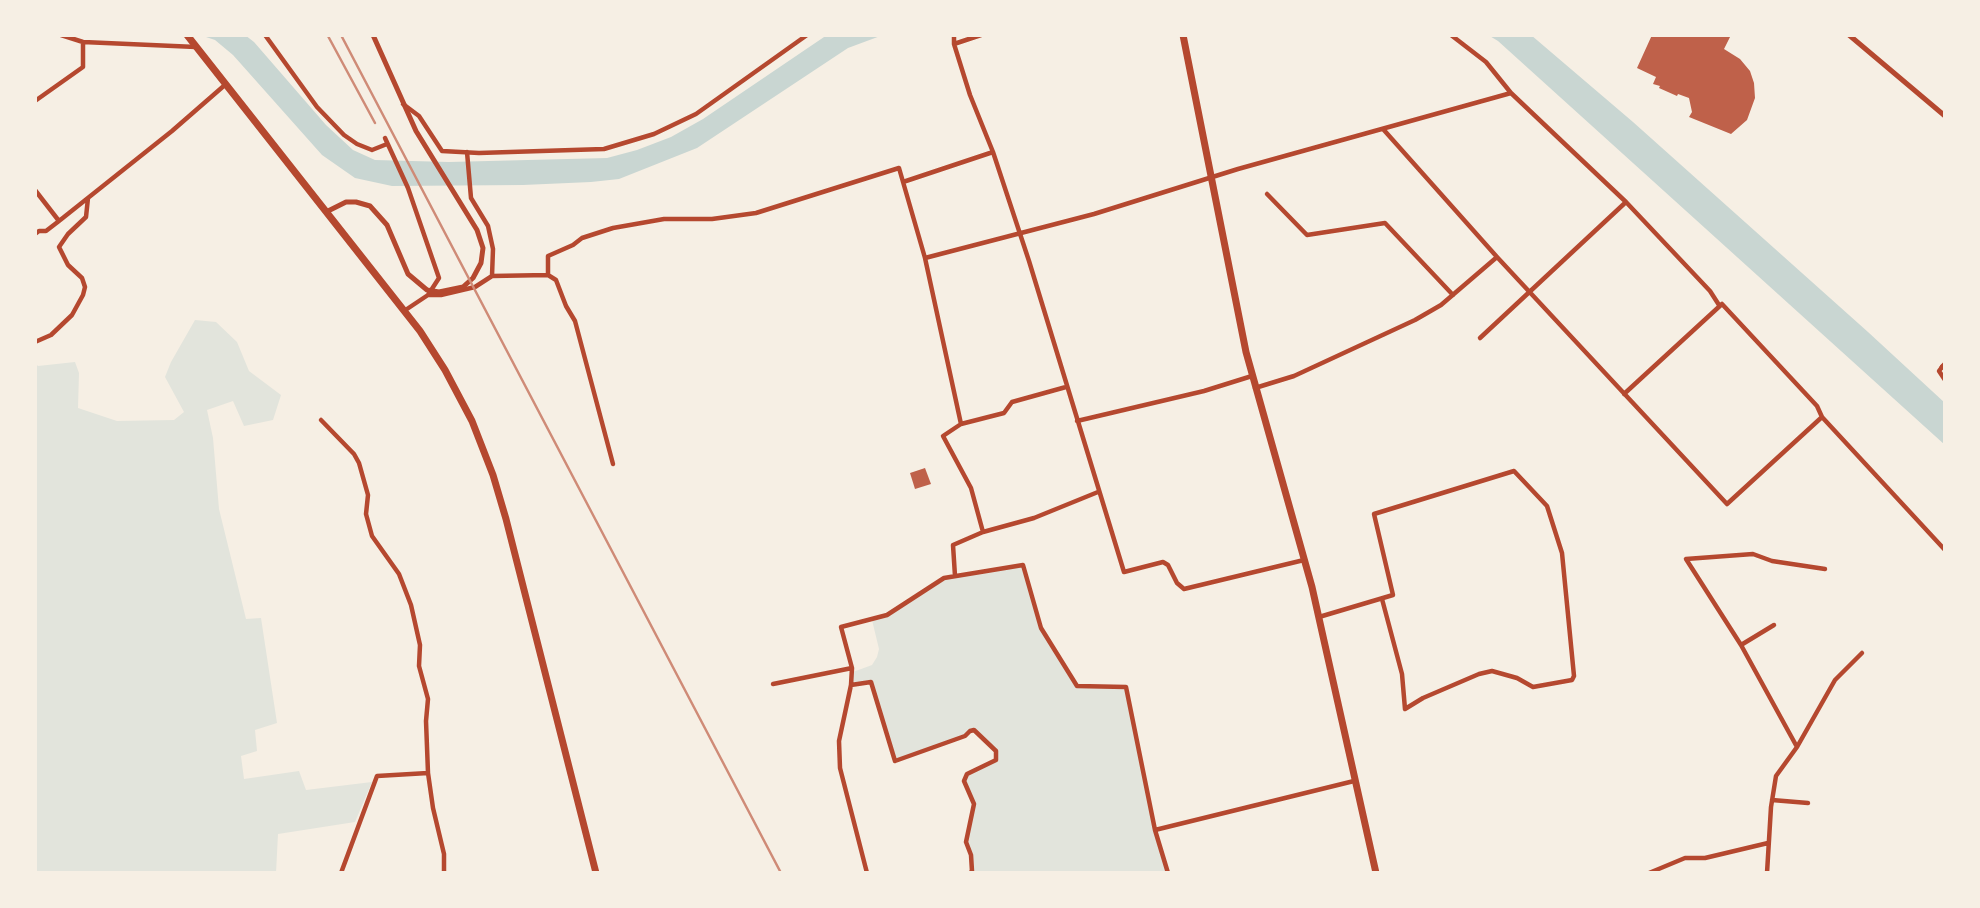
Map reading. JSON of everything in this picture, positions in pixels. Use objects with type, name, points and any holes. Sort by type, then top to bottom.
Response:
[{"type":"highway","points":[[187,35],[404,311],[445,369],[472,421],[489,461],[509,530],[596,873]]},
{"type":"highway","points":[[1184,35],[1210,179],[1252,376],[1304,560],[1376,873]]},
{"type":"street","points":[[61,35],[83,42],[196,46]]},
{"type":"street","points":[[265,35],[317,107],[344,135],[372,150],[386,141],[391,150],[408,188],[439,278],[428,295],[404,311]]},
{"type":"street","points":[[326,212],[346,202],[365,204],[377,212],[387,225],[408,274],[422,287],[439,292],[463,287],[478,269],[483,255],[482,240],[429,155],[402,103],[373,35]]},
{"type":"street","points":[[402,103],[419,116],[442,151],[468,155],[604,149],[645,138],[696,114],[807,35]]},
{"type":"street","points":[[954,35],[954,44],[970,95],[993,152],[1124,572],[1163,562],[1168,565],[1177,583],[1184,589],[1304,560]]},
{"type":"street","points":[[954,44],[981,35]]},
{"type":"street","points":[[1451,35],[1486,62],[1511,93],[1626,202],[1710,291],[1719,305],[1722,304],[1817,406],[1822,417],[1945,550]]},
{"type":"street","points":[[1849,35],[1945,116]]},
{"type":"street","points":[[35,100],[83,67],[83,42]]},
{"type":"street","points":[[35,234],[46,231],[172,131],[226,84]]},
{"type":"street","points":[[925,258],[1094,214],[1511,93]]},
{"type":"street","points":[[1383,129],[1529,292],[1727,504],[1822,417]]},
{"type":"street","points":[[903,182],[993,152]]},
{"type":"street","points":[[468,155],[471,198],[488,226],[493,248],[492,276]]},
{"type":"street","points":[[548,275],[548,256],[582,238],[614,228],[648,221],[712,219],[756,213],[899,168],[925,258],[961,424]]},
{"type":"street","points":[[35,190],[59,220]]},
{"type":"street","points":[[1267,194],[1307,235],[1385,223],[1453,295]]},
{"type":"street","points":[[35,342],[51,335],[72,315],[83,295],[85,287],[82,278],[68,265],[59,247],[86,217],[88,197]]},
{"type":"street","points":[[1480,338],[1626,202]]},
{"type":"street","points":[[1255,388],[1286,379],[1415,320],[1441,305],[1497,257]]},
{"type":"street","points":[[428,295],[475,287],[492,276],[548,275],[556,280],[575,321],[613,464]]},
{"type":"street","points":[[1625,394],[1719,305]]},
{"type":"street","points":[[1944,366],[1939,371],[1945,380]]},
{"type":"street","points":[[1077,421],[1204,391],[1252,376]]},
{"type":"street","points":[[983,532],[971,488],[943,436],[961,424],[1003,413],[1012,402],[1066,387]]},
{"type":"street","points":[[321,420],[359,463],[368,495],[366,514],[372,536],[399,574],[411,605],[420,645],[419,666],[428,699],[428,774],[433,808],[443,845],[444,873]]},
{"type":"street","points":[[1318,617],[1393,595],[1374,514],[1514,471],[1547,506],[1562,553],[1574,676],[1572,680],[1534,687],[1517,678],[1492,671],[1423,698],[1405,709],[1402,674],[1382,599]]},
{"type":"street","points":[[955,576],[953,545],[983,532],[1034,519],[1098,492]]},
{"type":"street","points":[[1797,747],[1741,645],[1686,559],[1753,554],[1772,561],[1825,569]]},
{"type":"street","points":[[867,873],[839,768],[839,741],[852,668],[841,627],[887,615],[944,578],[1023,565],[1041,628],[1077,686],[1126,687],[1155,830],[1168,873]]},
{"type":"street","points":[[1741,645],[1774,625]]},
{"type":"street","points":[[1767,873],[1776,776],[1797,747],[1835,680],[1862,653]]},
{"type":"street","points":[[774,684],[852,668]]},
{"type":"street","points":[[851,685],[871,682],[895,761],[965,736],[974,730],[996,751],[996,760],[967,774],[964,781],[974,804],[966,842],[971,855],[970,873]]},
{"type":"street","points":[[341,873],[377,776],[428,774]]},
{"type":"street","points":[[1155,830],[1354,781]]},
{"type":"street","points":[[1772,800],[1808,803]]},
{"type":"street","points":[[1648,873],[1685,858],[1705,858],[1768,843]]},
{"type":"shaded area","points":[[179,35],[245,35],[326,125],[353,150],[375,160],[449,162],[607,158],[637,150],[671,137],[703,119],[827,35],[883,35],[848,48],[697,148],[619,179],[523,185],[392,186],[355,178],[322,155],[233,55],[215,40],[203,36]]},
{"type":"shaded area","points":[[1488,35],[1531,35],[1633,122],[1868,332],[1945,403],[1945,445],[1498,41]]},
{"type":"shaded area","points":[[195,320],[216,322],[237,342],[249,371],[281,395],[273,420],[244,426],[233,401],[207,410],[213,438],[219,509],[246,619],[261,618],[277,723],[255,730],[257,751],[241,756],[244,779],[299,771],[306,790],[372,782],[355,822],[278,834],[276,873],[35,873],[35,363],[38,366],[75,362],[79,373],[78,408],[117,421],[174,420],[184,412],[165,377]]},
{"type":"shaded area","points":[[1023,565],[1041,628],[1077,686],[1126,687],[1155,830],[1168,873],[974,873],[966,842],[974,804],[964,781],[967,774],[996,760],[996,751],[974,730],[965,736],[895,761],[871,682],[851,685],[853,672],[872,665],[877,657],[879,649],[872,620],[887,615],[944,578]]},
{"type":"building","points":[[1652,35],[1731,35],[1724,49],[1740,59],[1750,71],[1754,83],[1755,98],[1747,120],[1731,134],[1689,117],[1692,112],[1689,98],[1659,88],[1660,86],[1653,84],[1656,77],[1637,68]]},
{"type":"building","points":[[925,468],[931,484],[915,489],[910,473]]},
{"type":"railway","points":[[341,35],[781,873]]},
{"type":"railway","points":[[328,36],[375,123]]}]
